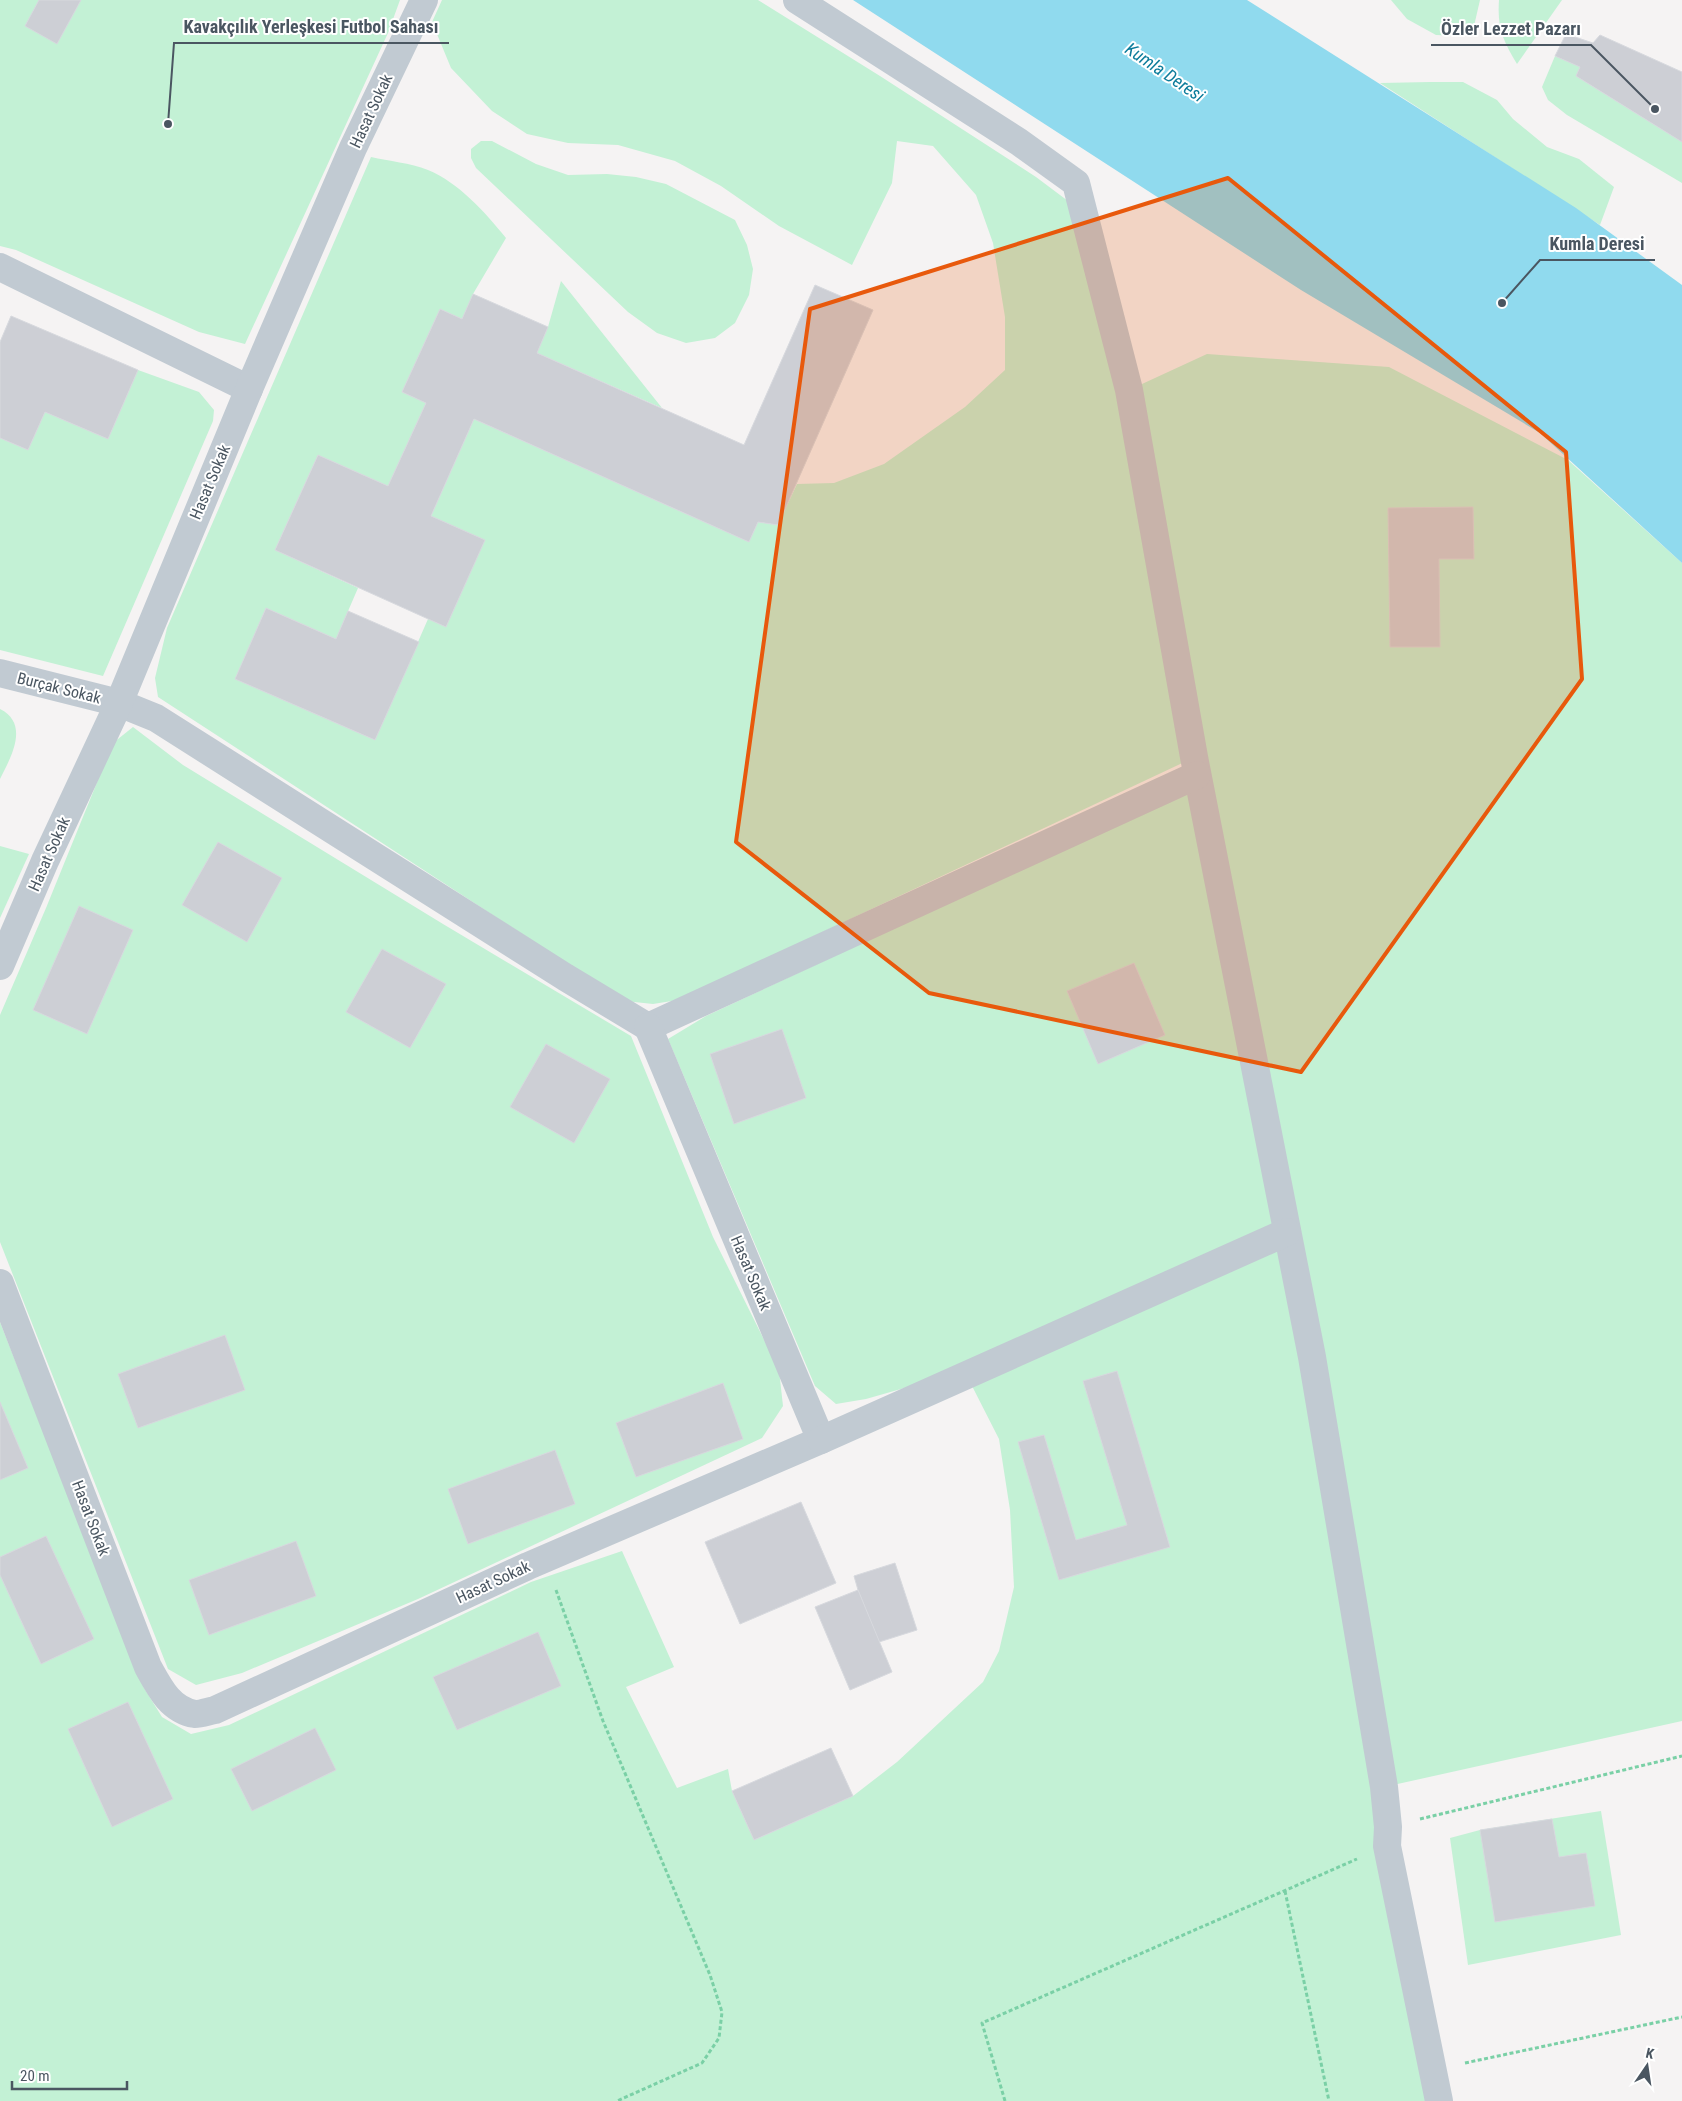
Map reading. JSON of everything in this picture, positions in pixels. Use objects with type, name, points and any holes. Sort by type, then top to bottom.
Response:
[{"type":"street","name":"Hasat Sokak","points":[[0,966],[45,861],[119,703],[249,389],[353,148],[424,0]]},
{"type":"street","points":[[797,0],[1019,142],[1076,183],[1129,390],[1197,774],[1314,1366],[1383,1777],[1388,1837],[1439,2101]]},
{"type":"street","points":[[0,267],[249,389]]},
{"type":"street","name":"Burçak Sokak","points":[[0,673],[119,703],[156,718],[556,972],[648,1026]]},
{"type":"street","points":[[648,1026],[1197,774]]},
{"type":"street","name":"Hasat Sokak","points":[[0,1283],[148,1667],[166,1698],[179,1707],[196,1714],[215,1710],[545,1559],[822,1440],[648,1026]]},
{"type":"street","points":[[822,1440],[1287,1232]]},
{"type":"path","points":[[545,1559],[604,1721],[710,1974],[722,2012],[719,2038],[702,2063],[617,2101]]},
{"type":"path","points":[[1005,2101],[982,2023],[1285,1891],[1388,1837],[1682,1756]]},
{"type":"path","points":[[1285,1891],[1329,2101]]},
{"type":"path","points":[[1433,2070],[1682,2017]]},
{"type":"highlighted area","points":[[1228,178],[1566,452],[1582,679],[1301,1072],[929,993],[736,842],[810,309]]},
{"type":"green space","points":[[0,0],[400,0],[388,33],[245,344],[199,332],[16,250],[0,246]]},
{"type":"green space","points":[[442,0],[758,0],[1036,177],[1084,213],[1129,390],[1207,354],[1389,367],[1568,460],[1682,563],[1682,1721],[1384,1787],[1439,2101],[0,2101],[0,1322],[144,1688],[162,1717],[191,1734],[229,1725],[531,1582],[622,1551],[674,1667],[626,1687],[677,1788],[728,1769],[732,1791],[754,1840],[853,1796],[897,1762],[983,1682],[999,1651],[1014,1587],[1010,1510],[999,1439],[971,1384],[929,1381],[866,1399],[836,1404],[815,1386],[668,1039],[706,1016],[1199,786],[1193,758],[678,1000],[653,1004],[625,1001],[158,697],[155,678],[167,628],[371,157],[428,170],[450,182],[471,199],[506,238],[473,294],[462,319],[440,309],[402,392],[426,403],[388,486],[318,455],[275,550],[358,588],[336,639],[266,608],[236,679],[375,740],[428,619],[446,627],[484,540],[431,516],[474,419],[749,542],[758,522],[778,525],[797,484],[834,483],[884,464],[965,407],[1005,370],[1005,317],[993,243],[976,195],[933,146],[897,141],[892,183],[852,265],[779,226],[721,186],[675,161],[618,145],[568,143],[527,134],[492,111],[451,68],[432,22]]},
{"type":"green space","points":[[1391,0],[1480,0],[1474,26],[1462,36],[1436,35],[1407,19]]},
{"type":"green space","points":[[1499,0],[1562,0],[1517,64],[1502,34],[1499,19]]},
{"type":"green space","points":[[1555,56],[1580,67],[1576,76],[1682,142],[1682,183],[1567,115],[1548,100],[1542,87]]},
{"type":"green space","points":[[1463,82],[1497,100],[1513,119],[1547,147],[1579,159],[1614,187],[1600,225],[1380,83]]},
{"type":"green space","points":[[481,141],[492,141],[536,164],[568,175],[607,174],[636,177],[666,184],[735,220],[747,245],[753,269],[749,295],[735,323],[715,338],[686,343],[657,333],[628,312],[476,168],[471,158],[471,149]]},
{"type":"green space","points":[[561,281],[662,408],[537,353],[548,327]]},
{"type":"green space","points":[[138,370],[199,392],[214,410],[213,421],[103,676],[0,650],[0,438],[28,450],[45,412],[108,439]]},
{"type":"green space","points":[[0,709],[9,715],[14,723],[16,732],[13,751],[0,779]]},
{"type":"green space","points":[[133,727],[183,765],[631,1036],[713,1237],[779,1370],[783,1406],[762,1438],[418,1599],[242,1673],[196,1685],[168,1669],[0,1242],[0,1015],[113,743]]},
{"type":"green space","points":[[0,846],[29,854],[0,918]]},
{"type":"green space","points":[[1601,1811],[1621,1935],[1468,1965],[1450,1838],[1480,1830]]},
{"type":"water","points":[[853,0],[1247,0],[1576,208],[1682,285],[1682,563],[1540,433],[1301,290]]},
{"type":"building","points":[[39,0],[81,0],[57,44],[25,26]]},
{"type":"building","points":[[1566,34],[1593,43],[1600,35],[1682,72],[1682,142],[1576,76],[1580,67],[1555,56]]},
{"type":"building","points":[[815,285],[873,310],[778,525],[758,522],[749,542],[474,419],[431,516],[485,540],[446,627],[275,550],[318,455],[388,486],[426,403],[402,392],[440,309],[462,319],[473,294],[548,327],[537,353],[744,445]]},
{"type":"building","points":[[11,316],[138,370],[108,439],[45,412],[28,450],[0,438],[0,342]]},
{"type":"building","points":[[1473,507],[1474,559],[1439,559],[1440,647],[1390,647],[1388,508]]},
{"type":"building","points":[[266,608],[336,639],[348,611],[419,642],[375,740],[235,679]]},
{"type":"building","points":[[218,842],[282,878],[247,942],[182,905]]},
{"type":"building","points":[[79,906],[133,930],[87,1034],[33,1010]]},
{"type":"building","points":[[382,949],[446,984],[410,1048],[346,1012]]},
{"type":"building","points":[[1134,963],[1165,1035],[1098,1064],[1067,991]]},
{"type":"building","points":[[782,1029],[806,1098],[734,1124],[710,1054]]},
{"type":"building","points":[[546,1044],[610,1079],[574,1143],[510,1107]]},
{"type":"building","points":[[225,1335],[245,1390],[138,1428],[118,1374]]},
{"type":"building","points":[[1117,1371],[1170,1547],[1059,1580],[1018,1442],[1044,1435],[1076,1540],[1127,1525],[1083,1381]]},
{"type":"building","points":[[723,1383],[743,1439],[636,1477],[616,1423]]},
{"type":"building","points":[[0,1402],[28,1468],[0,1480]]},
{"type":"building","points":[[555,1450],[575,1504],[468,1544],[448,1489]]},
{"type":"building","points":[[801,1502],[836,1583],[740,1624],[705,1542]]},
{"type":"building","points":[[46,1536],[94,1639],[41,1664],[0,1575],[0,1557]]},
{"type":"building","points":[[296,1541],[316,1596],[209,1635],[189,1580]]},
{"type":"building","points":[[895,1563],[917,1630],[879,1642],[854,1576]]},
{"type":"building","points":[[858,1590],[892,1672],[850,1690],[815,1607]]},
{"type":"building","points":[[538,1632],[561,1686],[457,1730],[433,1677]]},
{"type":"building","points":[[128,1702],[173,1799],[112,1827],[68,1729]]},
{"type":"building","points":[[315,1728],[336,1770],[252,1811],[231,1769]]},
{"type":"building","points":[[831,1748],[853,1796],[754,1840],[732,1791]]},
{"type":"building","points":[[1552,1819],[1559,1857],[1586,1853],[1595,1906],[1495,1922],[1480,1830]]},
{"type":"place","name":"Özler Lezzet Pazarı","points":[[1655,109]]},
{"type":"place","name":"Kavakçılık Yerleşkesi Futbol Sahası","points":[[168,124]]},
{"type":"place","name":"Kumla Deresi","points":[[1502,303]]}]
